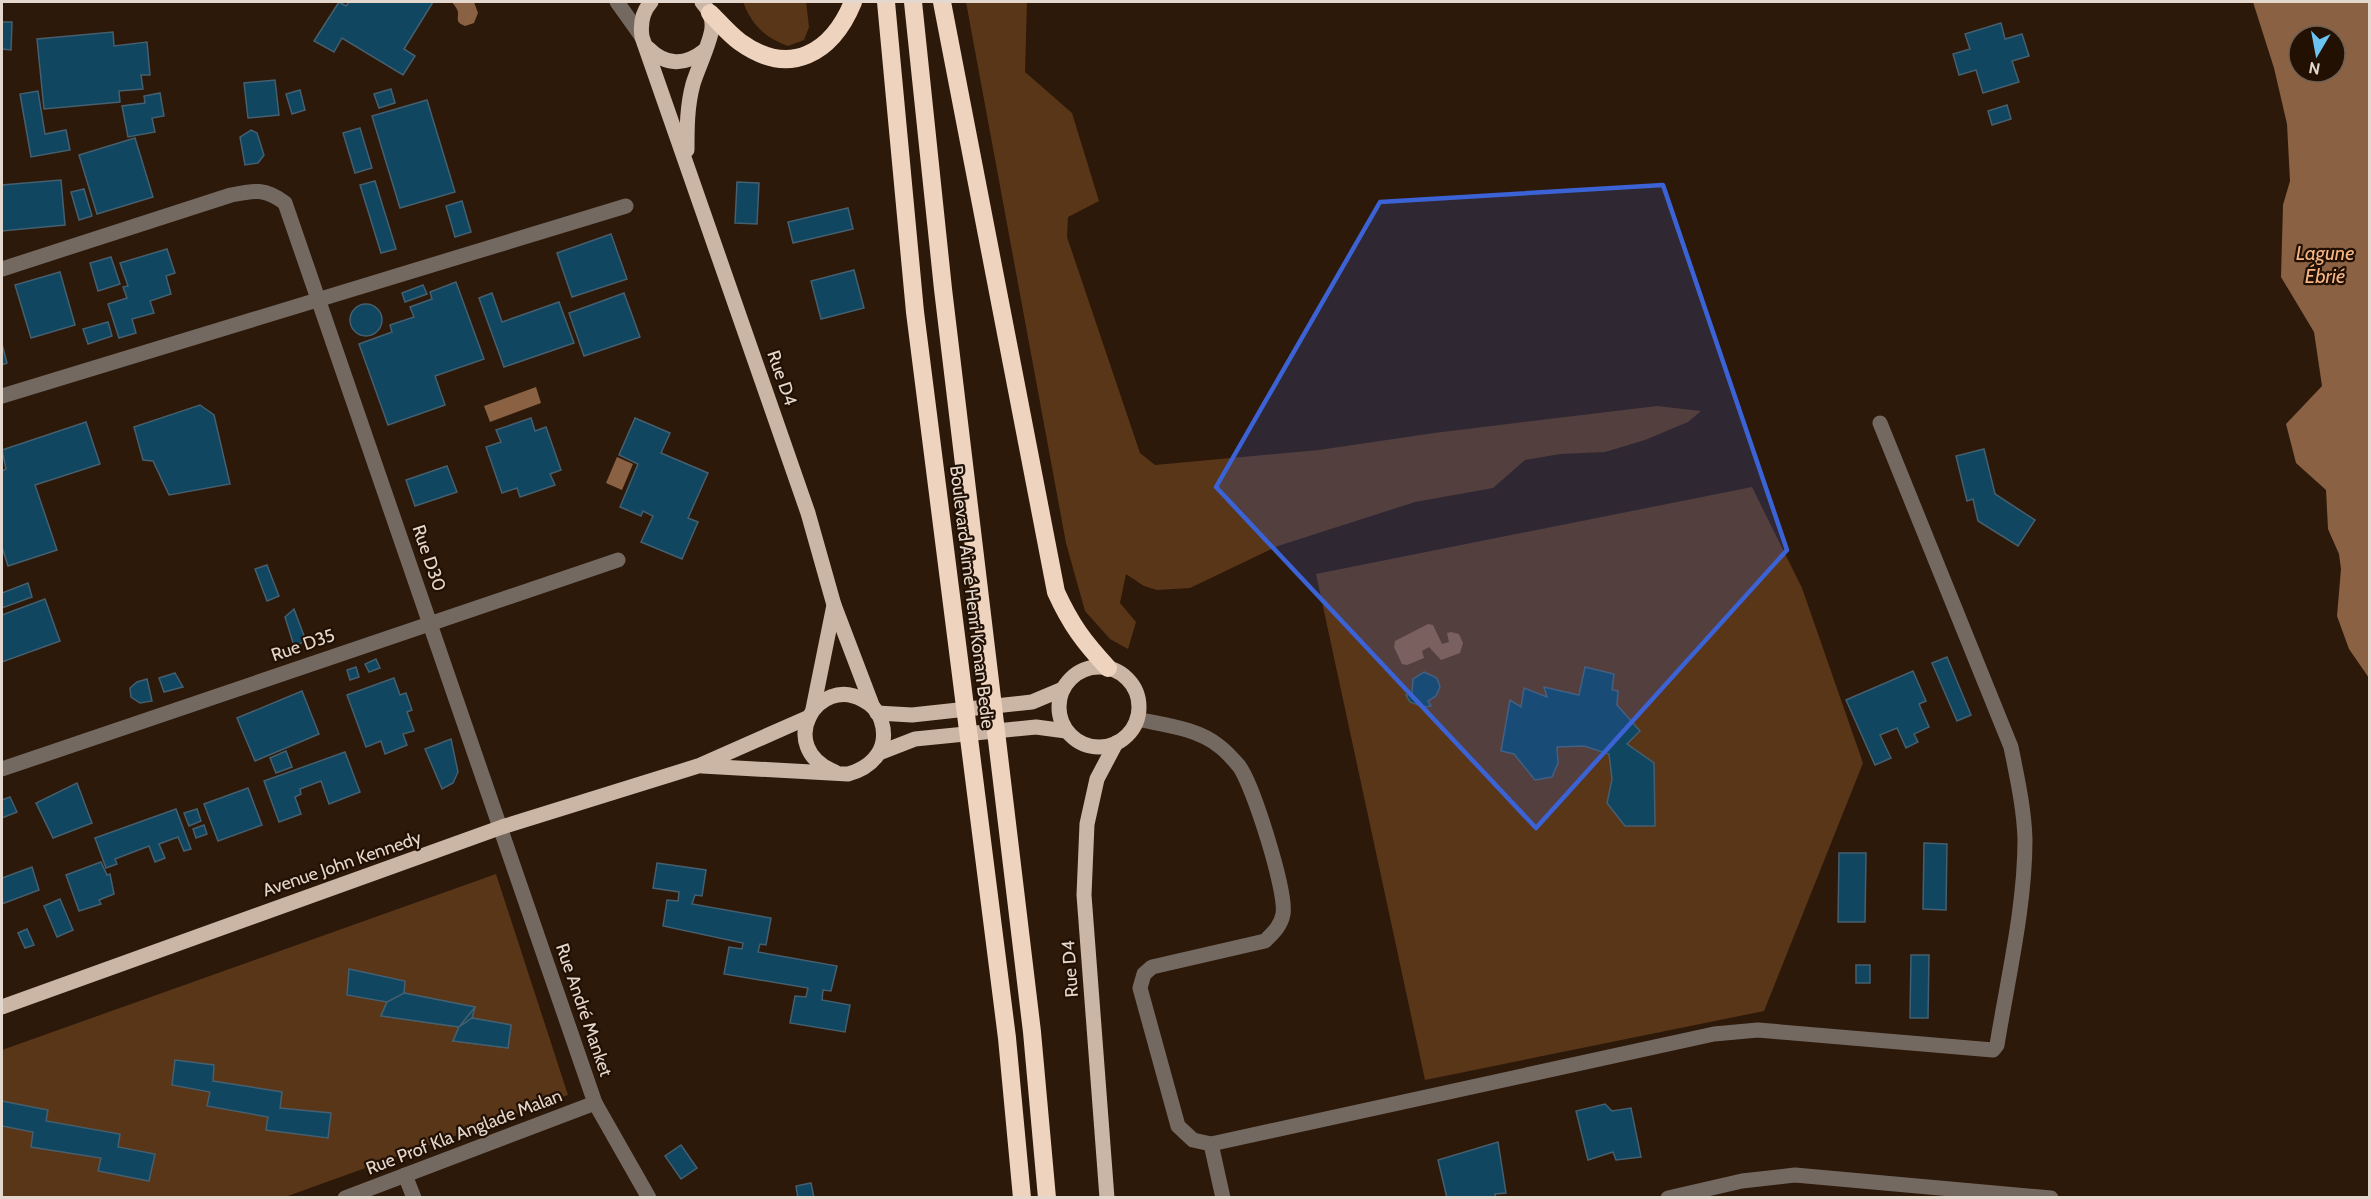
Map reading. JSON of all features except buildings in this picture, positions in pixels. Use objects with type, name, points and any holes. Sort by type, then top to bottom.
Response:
[{"type":"highway","points":[[706,7],[739,41],[747,46],[776,58],[790,59],[808,55],[830,41],[844,22],[853,2]]},
{"type":"highway","name":"Boulevard Aimé Henri Konan Bedie","points":[[886,2],[915,312],[1007,1038],[1022,1197]]},
{"type":"highway","name":"Boulevard Aimé Henri Konan Bedie","points":[[913,2],[943,289],[1032,1032],[1047,1197]]},
{"type":"highway","points":[[942,2],[1056,592],[1083,641],[1108,668]]},
{"type":"main road","name":"Rue D4","points":[[651,2],[643,13],[640,25],[645,42],[808,513],[834,605],[874,709]]},
{"type":"main road","name":"Rue D4","points":[[687,165],[692,87],[711,38],[713,26],[706,7]]},
{"type":"main road","points":[[645,42],[657,57],[669,62],[682,62],[694,58],[705,50]]},
{"type":"main road","name":"Rue D4","points":[[811,713],[834,605]]},
{"type":"main road","points":[[1116,743],[1105,746],[1084,744],[1066,731],[1059,711],[1063,689],[1068,680],[1087,669],[1108,668],[1127,679],[1133,688],[1138,698],[1137,719]]},
{"type":"main road","name":"Avenue John Kennedy","points":[[2,1006],[502,827],[698,766],[811,713],[823,701],[835,696],[848,695],[860,698],[874,709],[912,715],[1032,702],[1063,689]]},
{"type":"main road","points":[[874,709],[884,728],[884,741],[879,753]]},
{"type":"main road","points":[[811,713],[805,734],[807,747],[813,758],[823,767],[835,772]]},
{"type":"main road","name":"Rue D4","points":[[1107,1197],[1083,895],[1087,824],[1097,779],[1116,743],[1125,737],[1137,719]]},
{"type":"main road","name":"Avenue John Kennedy","points":[[698,766],[848,774],[871,763],[879,753],[915,739],[1036,727],[1066,731]]},
{"type":"street","points":[[617,2],[645,42]]},
{"type":"street","name":"Rue D30","points":[[2,269],[231,195],[253,190],[271,193],[285,203],[502,827]]},
{"type":"street","points":[[2,396],[626,206]]},
{"type":"street","points":[[1137,719],[1196,733],[1218,745],[1239,766],[1252,791],[1282,895],[1283,914],[1278,928],[1265,941],[1152,967],[1144,974],[1140,988],[1178,1126],[1193,1140],[1210,1144],[1714,1034],[1758,1030],[1993,1050],[1997,1045],[2020,909],[2025,838],[2017,780],[2011,747],[1881,423]]},
{"type":"street","name":"Rue D35","points":[[2,769],[618,560]]},
{"type":"street","name":"Rue André Manket","points":[[502,827],[595,1103],[649,1197]]},
{"type":"street","name":"Rue Prof Kla Anglade Malan","points":[[345,1197],[595,1103]]},
{"type":"street","points":[[1210,1144],[1223,1197]]},
{"type":"street","points":[[405,1176],[414,1197]]},
{"type":"street","points":[[1668,1197],[1742,1181],[1785,1176],[1909,1191],[2050,1197]]},
{"type":"highlighted area","points":[[1663,185],[1787,550],[1536,828],[1216,487],[1380,202]]},
{"type":"shaded area","points":[[743,2],[806,2],[809,27],[804,40],[788,46],[766,35],[755,24]]},
{"type":"shaded area","points":[[966,2],[1027,2],[1025,72],[1072,113],[1099,201],[1068,217],[1067,237],[1140,453],[1155,465],[1319,450],[1434,433],[1657,406],[1701,411],[1688,422],[1645,440],[1605,452],[1560,454],[1525,460],[1493,488],[1415,502],[1278,546],[1190,588],[1157,590],[1144,586],[1126,574],[1120,603],[1136,622],[1128,649],[1110,639],[1085,611],[1066,543]]},
{"type":"shaded area","points":[[1752,487],[1802,588],[1863,763],[1764,1011],[1425,1080],[1316,574]]},
{"type":"shaded area","points":[[496,874],[568,1095],[285,1197],[2,1197],[2,1050]]},
{"type":"water","points":[[452,2],[474,2],[478,13],[474,23],[465,26],[459,22],[457,10]]},
{"type":"water","name":"Lagune Ébrié","points":[[2253,2],[2369,2],[2369,678],[2349,649],[2337,616],[2341,569],[2339,554],[2328,529],[2326,490],[2296,463],[2286,424],[2322,386],[2314,332],[2281,277],[2283,205],[2290,181],[2287,124],[2274,68]]},
{"type":"water","points":[[536,387],[541,403],[490,422],[484,406]]},
{"type":"water","points":[[617,457],[633,464],[622,490],[606,483]]},
{"type":"water","points":[[1428,624],[1433,625],[1442,644],[1449,642],[1447,633],[1459,634],[1463,643],[1460,653],[1441,660],[1429,647],[1422,651],[1424,658],[1407,665],[1402,664],[1394,647],[1395,641]]}]
